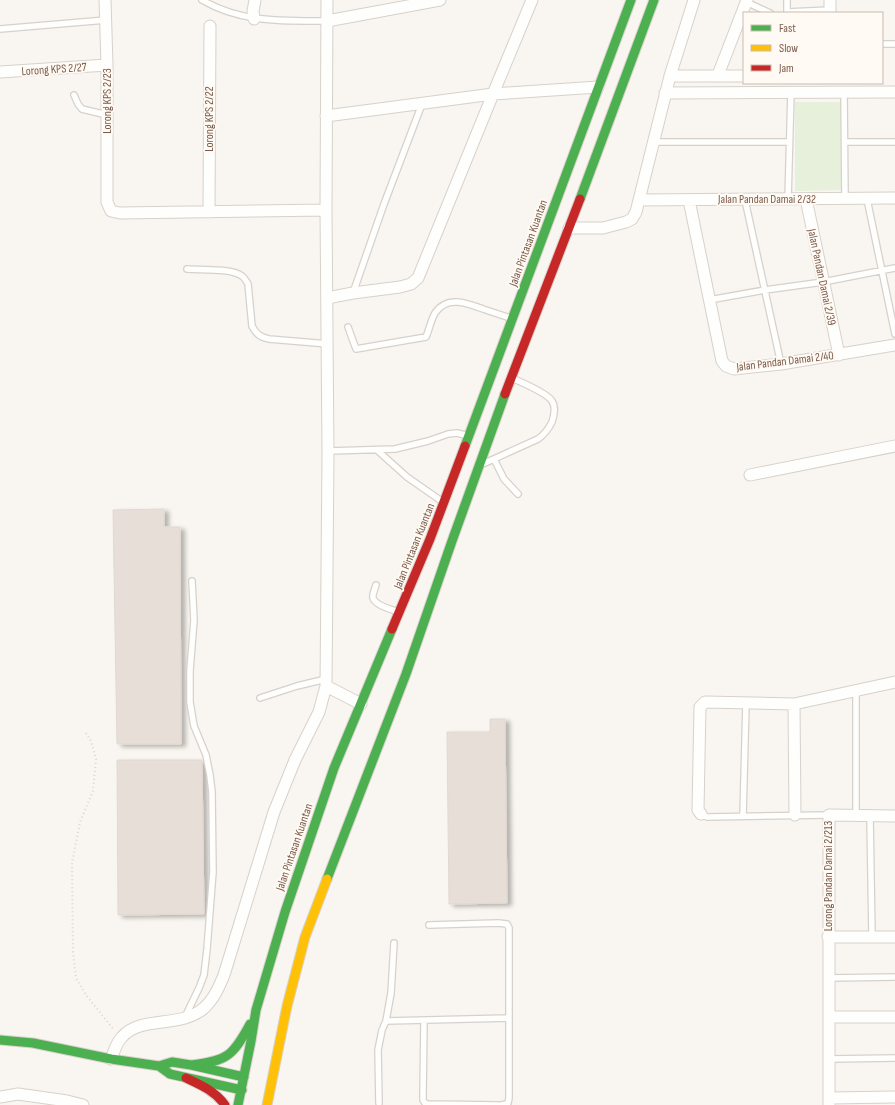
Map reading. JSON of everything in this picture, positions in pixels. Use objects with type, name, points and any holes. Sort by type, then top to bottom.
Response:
[{"type":"main road","name":"Jalan Pintasan Kuantan","points":[[242,1090],[252,1088],[244,1077],[255,1043],[256,1010],[285,912],[334,768],[430,539],[631,0]]},
{"type":"main road","points":[[264,1102],[276,1060],[287,1006],[306,937],[338,849],[406,674],[479,466],[654,0]]},
{"type":"main road","points":[[191,1065],[219,1061],[226,1058],[239,1044],[256,1010]]},
{"type":"main road","points":[[269,1045],[276,1042],[281,1035]]},
{"type":"main road","points":[[0,1040],[33,1043],[111,1059],[159,1066],[172,1062],[244,1077]]},
{"type":"main road","points":[[262,1078],[276,1060]]},
{"type":"main road","points":[[159,1066],[170,1074],[242,1090],[238,1105]]},
{"type":"main road","points":[[186,1078],[214,1092],[224,1105]]},
{"type":"street","name":"Lorong KPS 2/23","points":[[105,0],[108,116],[107,202],[111,211],[120,213],[209,212]]},
{"type":"street","points":[[254,19],[253,11],[255,0]]},
{"type":"street","points":[[111,1059],[121,1038],[129,1031],[142,1025],[184,1019],[203,1010],[210,1003],[217,992],[224,975],[274,812],[295,760],[319,712],[326,682],[328,451],[326,210],[327,0]]},
{"type":"street","points":[[327,21],[440,0]]},
{"type":"street","points":[[327,298],[353,293],[400,288],[411,284],[418,278],[532,0]]},
{"type":"street","points":[[569,228],[602,228],[626,222],[632,218],[636,212],[665,93],[694,0]]},
{"type":"street","points":[[718,76],[747,1]]},
{"type":"street","name":"Lorong KPS 2/22","points":[[209,212],[210,26]]},
{"type":"street","name":"Lorong KPS 2/27","points":[[0,72],[107,65]]},
{"type":"street","points":[[670,76],[743,76]]},
{"type":"street","points":[[326,116],[493,94],[598,87]]},
{"type":"street","points":[[665,93],[791,92],[831,88],[844,92],[895,92]]},
{"type":"street","name":"Jalan Pandan Damai 2/32","points":[[639,200],[895,198]]},
{"type":"street","name":"Jalan Pandan Damai 2/39","points":[[806,199],[839,355]]},
{"type":"street","name":"Jalan Pandan Damai 2/40","points":[[689,200],[722,361],[726,366],[734,369],[781,364],[895,345]]},
{"type":"street","points":[[209,212],[326,210]]},
{"type":"street","points":[[750,475],[895,446]]},
{"type":"street","points":[[326,682],[361,704]]},
{"type":"street","points":[[701,814],[698,810],[700,707],[705,702],[794,704],[895,682]]},
{"type":"street","points":[[794,704],[795,815]]},
{"type":"street","points":[[828,815],[895,816]]},
{"type":"street","name":"Lorong Pandan Damai 2/213","points":[[828,815],[829,1101]]},
{"type":"street","points":[[828,938],[895,937]]},
{"type":"street","points":[[828,1017],[895,1017]]},
{"type":"street","points":[[0,1097],[18,1094],[67,1101],[83,1105]]},
{"type":"street","points":[[829,1101],[895,1097]]},
{"type":"lane","points":[[202,0],[230,13],[254,19],[274,21],[327,21]]},
{"type":"lane","points":[[787,0],[786,12],[830,8]]},
{"type":"lane","points":[[747,1],[768,12]]},
{"type":"lane","points":[[0,29],[106,20]]},
{"type":"lane","points":[[883,44],[895,44]]},
{"type":"lane","points":[[788,199],[791,92]]},
{"type":"lane","points":[[844,92],[845,199]]},
{"type":"lane","points":[[74,95],[82,109],[108,116]]},
{"type":"lane","points":[[353,293],[384,204],[422,103]]},
{"type":"lane","points":[[653,142],[789,142]]},
{"type":"lane","points":[[845,142],[895,142]]},
{"type":"lane","points":[[867,199],[895,334]]},
{"type":"lane","points":[[745,200],[781,364]]},
{"type":"lane","points":[[710,300],[765,290],[823,282],[895,268]]},
{"type":"lane","points":[[187,269],[233,272],[244,278],[248,284],[252,326],[255,332],[261,337],[328,344]]},
{"type":"lane","points":[[348,327],[356,349],[426,337],[434,314],[441,306],[447,303],[466,302],[512,319]]},
{"type":"lane","points":[[479,466],[538,439],[549,429],[553,418],[553,401],[548,396],[512,378]]},
{"type":"lane","points":[[328,451],[395,449],[428,442],[448,434],[457,433],[469,435]]},
{"type":"lane","points":[[377,450],[407,477],[444,502]]},
{"type":"lane","points":[[494,459],[504,479],[518,494]]},
{"type":"lane","points":[[184,1019],[204,975],[213,872],[212,792],[210,774],[206,755],[194,726],[190,702],[190,671],[194,620],[192,581]]},
{"type":"lane","points":[[376,585],[373,599],[379,604],[400,613]]},
{"type":"lane","points":[[260,698],[297,686],[326,682]]},
{"type":"lane","points":[[856,690],[856,815]]},
{"type":"lane","points":[[743,816],[746,703]]},
{"type":"lane","points":[[701,814],[707,817],[828,815]]},
{"type":"lane","points":[[870,816],[872,937]]},
{"type":"lane","points":[[424,1020],[424,1103],[500,1105],[508,1103],[509,928],[507,924],[498,922],[429,925]]},
{"type":"lane","points":[[379,1103],[378,1050],[382,1030],[386,1021],[391,993],[394,943]]},
{"type":"lane","points":[[828,978],[895,977]]},
{"type":"lane","points":[[386,1021],[509,1018]]},
{"type":"lane","points":[[828,1060],[895,1058]]},
{"type":"path","points":[[86,733],[91,741],[96,759],[93,791],[80,822],[72,863],[73,952],[76,978],[86,996],[121,1038]]},
{"type":"green space","points":[[795,102],[842,102],[842,190],[795,191]]},
{"type":"building","points":[[164,509],[164,527],[180,527],[181,744],[117,744],[113,510]]},
{"type":"building","points":[[490,719],[505,719],[507,903],[449,904],[447,732],[490,732]]},
{"type":"building","points":[[117,760],[202,760],[204,914],[118,915]]},
{"type":"traffic: fast","points":[[465,446],[631,0]]},
{"type":"traffic: fast","points":[[580,199],[654,0]]},
{"type":"traffic: fast","points":[[327,879],[406,674],[505,394]]},
{"type":"traffic: fast","points":[[238,1105],[256,1010],[285,912],[334,768],[392,629]]},
{"type":"traffic: fast","points":[[191,1065],[221,1059],[228,1055],[239,1043],[250,1024]]},
{"type":"traffic: fast","points":[[0,1040],[33,1043],[111,1059],[159,1066],[172,1062],[244,1077]]},
{"type":"traffic: fast","points":[[159,1066],[170,1074],[242,1090]]},
{"type":"traffic: slow","points":[[267,1105],[287,1006],[305,937],[327,879]]},
{"type":"traffic: jam","points":[[505,394],[580,199]]},
{"type":"traffic: jam","points":[[392,629],[430,539],[465,446]]},
{"type":"traffic: jam","points":[[186,1078],[212,1092],[225,1105]]}]
